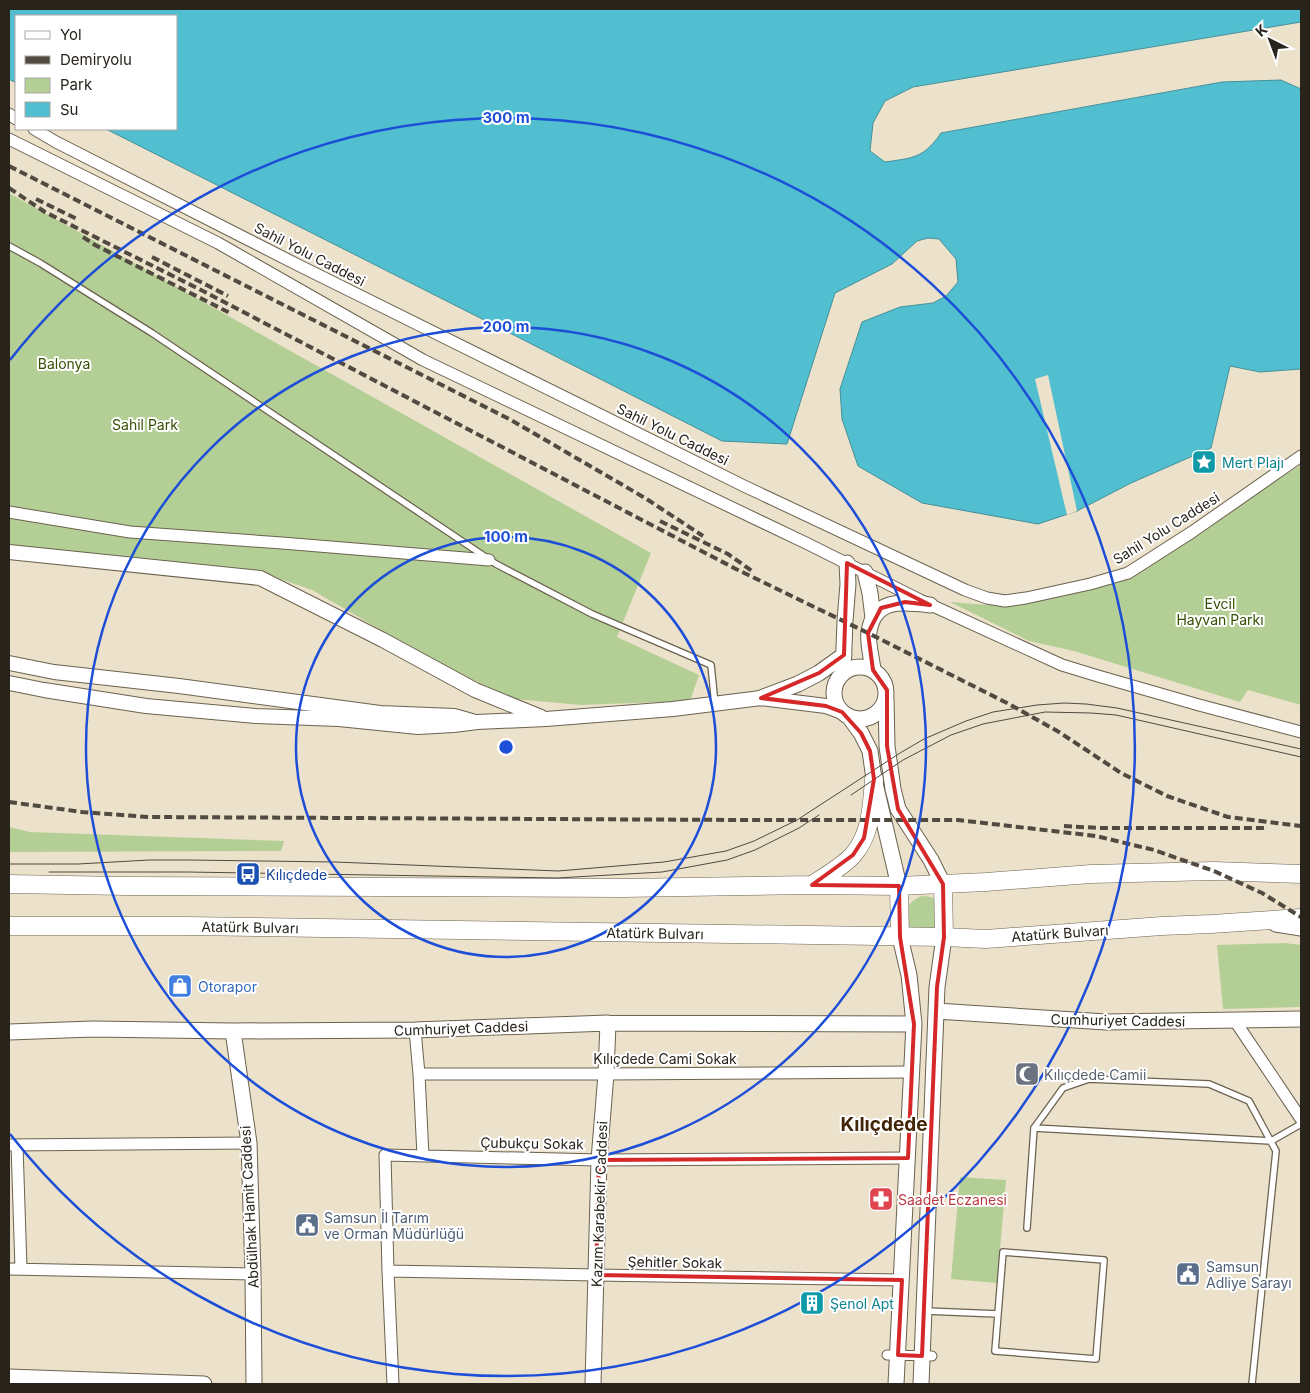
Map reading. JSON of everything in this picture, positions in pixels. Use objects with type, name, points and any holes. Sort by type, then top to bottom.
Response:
[{"type":"main road","points":[[843,673],[848,584],[847,563]]},
{"type":"main road","points":[[865,572],[873,618]]},
{"type":"main road","points":[[873,670],[868,633],[873,618],[880,608],[892,603],[905,602],[930,605]]},
{"type":"main road","points":[[761,698],[798,684],[819,673],[844,654]]},
{"type":"main road","points":[[896,1384],[893,1355],[902,1280],[914,1024],[909,975],[900,937],[899,886],[874,779],[870,751],[861,733],[838,707],[834,699],[836,682],[848,669],[857,667],[873,670],[885,683],[887,690],[887,746],[893,790],[898,808],[931,860],[943,884],[944,937],[937,987],[924,1311],[927,1356],[921,1384]]},
{"type":"main road","points":[[846,715],[858,720],[866,719],[879,712],[886,698]]},
{"type":"main road","points":[[812,885],[838,868],[853,855],[864,838],[872,808],[874,779]]},
{"type":"main road","points":[[9,884],[142,887],[593,888],[812,885],[899,886],[1092,874],[1214,871],[1301,874]]},
{"type":"main road","name":"Atatürk Bulvarı","points":[[9,926],[187,926],[986,939],[1301,918]]},
{"type":"main road","points":[[1256,921],[1301,928]]},
{"type":"main road","name":"Cumhuriyet Caddesi","points":[[936,1011],[1106,1022],[1301,1019]]},
{"type":"main road","name":"Cumhuriyet Caddesi","points":[[9,1032],[93,1029],[233,1031],[415,1030],[608,1024],[914,1024]]},
{"type":"main road","name":"Kazım Karabekir Caddesi","points":[[593,1384],[599,1160],[608,1024]]},
{"type":"main road","name":"Abdülhak Hamit Caddesi","points":[[233,1031],[249,1143],[254,1274],[254,1384]]},
{"type":"main road","points":[[9,1376],[204,1384]]},
{"type":"street","name":"Sahil Yolu Caddesi","points":[[36,130],[298,265],[736,482],[957,586],[987,598],[1004,601],[1026,598],[1090,584],[1128,573],[1192,532],[1301,456]]},
{"type":"street","points":[[9,139],[218,243],[423,360],[847,563],[930,605],[1062,665],[1301,732]]},
{"type":"street","points":[[9,512],[130,532],[282,542],[489,560]]},
{"type":"street","points":[[9,552],[260,578],[383,640],[475,690],[546,719]]},
{"type":"street","points":[[9,663],[54,672],[179,686],[380,713],[454,716],[477,722]]},
{"type":"street","points":[[9,683],[146,706],[256,716],[339,719],[418,727],[546,719],[761,698],[800,701],[826,706],[846,715]]},
{"type":"street","points":[[1235,1021],[1301,1119]]},
{"type":"street","points":[[415,1030],[423,1156]]},
{"type":"street","name":"Kılıçdede Cami Sokak","points":[[419,1074],[912,1072]]},
{"type":"street","points":[[21,1269],[13,1145],[249,1143]]},
{"type":"street","name":"Çubukçu Sokak","points":[[393,1384],[384,1155],[599,1160],[908,1158]]},
{"type":"street","points":[[9,1269],[254,1274]]},
{"type":"street","name":"Şehitler Sokak","points":[[388,1271],[902,1280]]},
{"type":"street","points":[[893,1355],[927,1356]]},
{"type":"lane","points":[[9,246],[40,263],[152,333],[489,560],[592,614],[711,665],[715,704]]},
{"type":"lane","points":[[1027,1228],[1034,1128],[1063,1088],[1089,1078],[1209,1084],[1249,1101],[1276,1151],[1252,1384]]},
{"type":"lane","points":[[1034,1128],[1271,1141],[1301,1124]]},
{"type":"lane","points":[[1003,1252],[1104,1260],[1096,1359],[995,1351],[998,1314],[1003,1252]]},
{"type":"lane","points":[[924,1311],[998,1314]]},
{"type":"highlighted area","points":[[847,563],[930,605],[905,602],[881,608],[868,633],[873,670],[887,690],[887,746],[898,809],[943,884],[944,937],[937,987],[922,1356],[898,1355],[902,1280],[596,1275],[599,1160],[908,1158],[914,1024],[900,937],[899,886],[812,885],[853,855],[864,838],[874,779],[870,751],[861,733],[842,712],[826,706],[761,698],[819,673],[844,655]]},
{"type":"green space","name":"Sahil Park","points":[[9,193],[651,553],[617,637],[699,675],[690,701],[580,705],[516,699],[448,669],[312,590],[257,571],[9,546]]},
{"type":"green space","name":"Evcil Hayvan Parkı","points":[[1301,465],[1301,705],[1248,690],[1240,702],[1074,651],[1029,641],[950,602],[987,605],[1009,604],[1127,575]]},
{"type":"green space","points":[[9,827],[30,832],[284,841],[281,851],[9,852]]},
{"type":"green space","points":[[921,896],[939,901],[938,931],[909,928],[906,918],[907,909],[912,902]]},
{"type":"green space","points":[[1284,943],[1301,945],[1301,1007],[1223,1009],[1217,945]]},
{"type":"green space","points":[[960,1177],[1006,1180],[997,1283],[951,1279]]},
{"type":"water","points":[[9,9],[1301,9],[1301,22],[913,87],[885,101],[873,123],[870,151],[885,162],[911,158],[929,148],[941,133],[1222,82],[1281,80],[1301,89],[1301,369],[1260,372],[1230,366],[1211,448],[1131,483],[1077,511],[1038,524],[922,503],[858,466],[842,419],[840,389],[862,322],[900,307],[933,303],[946,296],[958,282],[956,259],[939,239],[928,238],[917,241],[892,264],[835,293],[787,444],[722,441],[108,130],[178,130],[178,15],[15,15],[15,82],[9,79]]},
{"type":"pier","points":[[1048,375],[1077,511],[1067,515],[1035,379]]},
{"type":"tram line","points":[[9,864],[78,864],[189,860],[335,862],[558,871],[664,862],[726,851],[754,841],[797,820],[924,739],[993,712],[1037,705],[1064,703],[1117,708],[1301,749]]},
{"type":"tram line","points":[[851,795],[903,760],[951,735],[983,724],[1045,712],[1116,715],[1301,757]]},
{"type":"tram line","points":[[49,872],[187,872],[557,878],[662,872],[727,860],[755,850],[799,828],[819,815]]},
{"type":"railway","points":[[9,166],[511,420],[645,498],[703,536]]},
{"type":"railway","points":[[9,188],[45,212],[205,292],[736,569],[1009,704],[1059,732],[1121,773],[1167,796],[1228,817],[1301,826]]},
{"type":"railway","points":[[36,199],[79,220]]},
{"type":"railway","points":[[83,237],[95,245],[230,313]]},
{"type":"railway","points":[[152,257],[228,296]]},
{"type":"railway","points":[[660,521],[728,554],[752,571]]},
{"type":"railway","points":[[9,802],[82,812],[148,817],[958,820],[1096,836],[1154,850],[1214,871],[1262,893],[1301,917]]},
{"type":"railway","points":[[1064,826],[1099,828],[1266,828]]},
{"type":"place","name":"Mert Plajı","points":[[1204,462]]},
{"type":"place","name":"Kılıçdede","points":[[248,874]]},
{"type":"place","name":"Otorapor","points":[[180,986]]},
{"type":"place","name":"Kılıçdede Camii","points":[[1027,1074]]},
{"type":"place","name":"Saadet Eczanesi","points":[[881,1199]]},
{"type":"place","name":"Samsun İl Tarım ve Orman Müdürlüğü","points":[[307,1225]]},
{"type":"place","name":"Samsun Adliye Sarayı","points":[[1188,1274]]},
{"type":"place","name":"Şenol Apt","points":[[812,1303]]},
{"type":"district","name":"Kılıçdede","points":[[884,1124]]},
{"type":"park label","name":"Balonya","points":[[64,363]]}]
